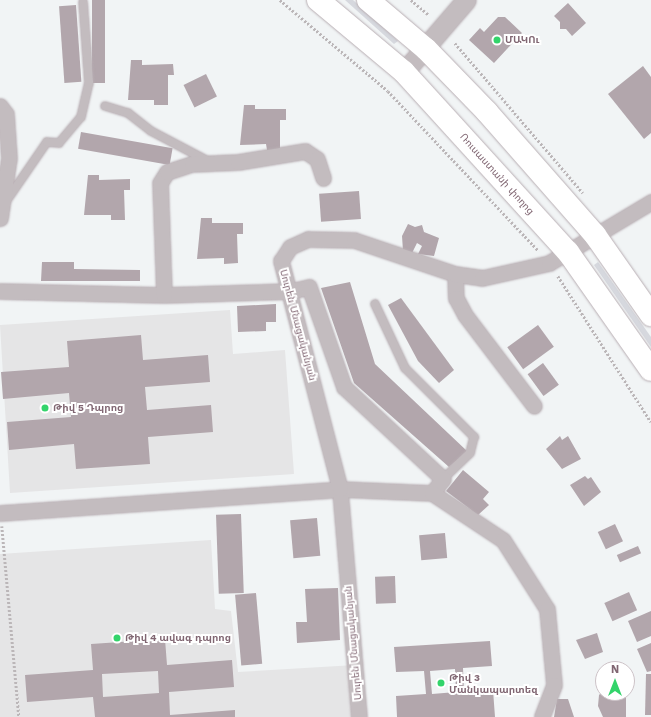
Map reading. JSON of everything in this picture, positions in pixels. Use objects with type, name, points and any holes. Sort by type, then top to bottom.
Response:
[{"type":"main road","name":"Ռուսաստանի փողոց","points":[[318,0],[404,72],[568,252],[651,370]]},
{"type":"main road","points":[[368,0],[426,49],[487,112],[595,235],[651,315]]},
{"type":"street","points":[[404,72],[426,49],[466,0]]},
{"type":"street","points":[[0,106],[6,114],[9,158],[0,209],[0,218]]},
{"type":"street","points":[[164,295],[160,183],[167,172],[192,164],[280,157],[305,151],[317,159],[323,178]]},
{"type":"street","name":"Սուրեն Մնացականյան","points":[[359,717],[340,489],[291,291],[281,261],[290,247],[308,239],[354,240],[455,274],[482,278],[549,263],[651,202]]},
{"type":"street","points":[[455,274],[456,298],[465,315],[534,406]]},
{"type":"street","points":[[0,291],[164,295],[291,291],[309,287],[344,387],[443,479],[432,493]]},
{"type":"street","points":[[0,509],[340,489],[432,493],[503,540],[547,609],[554,685],[542,717]]},
{"type":"lane","points":[[0,209],[47,142],[59,143],[81,117],[89,83],[83,2]]},
{"type":"lane","points":[[105,106],[128,113],[152,131],[210,163]]},
{"type":"lane","points":[[375,304],[405,368],[474,437],[470,454],[443,479]]},
{"type":"path","points":[[280,0],[388,91],[539,251]]},
{"type":"path","points":[[411,0],[429,14]]},
{"type":"path","points":[[455,43],[586,197]]},
{"type":"path","points":[[558,276],[651,422]]},
{"type":"path","points":[[0,509],[19,717]]},
{"type":"shaded area","points":[[345,0],[353,0],[398,41],[394,44]]},
{"type":"shaded area","points":[[598,262],[651,337],[651,347],[594,265]]},
{"type":"shaded area","points":[[230,310],[233,354],[285,350],[294,474],[10,493],[0,325]]},
{"type":"shaded area","name":"Թիվ 4 ավագ դպրոց","points":[[211,540],[215,609],[231,611],[238,672],[355,665],[359,717],[0,717],[0,554]]},
{"type":"building","points":[[92,0],[105,0],[105,83],[92,83]]},
{"type":"building","points":[[568,3],[586,23],[572,36],[566,29],[560,29],[560,22],[554,16]]},
{"type":"building","points":[[76,5],[81,82],[64,83],[59,6]]},
{"type":"building","points":[[498,17],[505,17],[522,33],[494,63],[469,40],[480,28],[484,32]]},
{"type":"building","points":[[131,60],[142,60],[142,65],[173,64],[174,75],[168,75],[168,105],[154,105],[154,100],[128,100]]},
{"type":"building","points":[[643,66],[651,77],[651,133],[644,139],[608,94]]},
{"type":"building","points":[[206,74],[217,96],[194,107],[184,85]]},
{"type":"building","points":[[244,105],[255,105],[255,109],[286,109],[286,120],[280,120],[280,150],[267,150],[266,144],[240,145]]},
{"type":"building","points":[[81,132],[173,148],[170,165],[78,149]]},
{"type":"building","points":[[88,175],[99,175],[99,180],[130,179],[130,190],[124,190],[125,220],[111,220],[111,215],[84,215]]},
{"type":"building","points":[[359,191],[361,219],[321,222],[319,194]]},
{"type":"building","points":[[201,218],[212,218],[212,223],[243,223],[243,234],[237,234],[238,263],[224,264],[224,258],[197,259]]},
{"type":"building","points":[[408,224],[415,227],[422,225],[424,232],[439,238],[434,256],[418,254],[422,246],[417,243],[411,255],[403,251],[402,236]]},
{"type":"building","points":[[42,262],[74,262],[74,269],[140,270],[140,281],[41,281]]},
{"type":"building","points":[[350,282],[375,364],[467,451],[449,467],[354,383],[321,288]]},
{"type":"building","points":[[401,298],[454,370],[439,383],[418,361],[388,305]]},
{"type":"building","points":[[276,304],[276,322],[266,322],[266,331],[238,332],[237,306]]},
{"type":"building","points":[[538,325],[554,347],[523,369],[507,347]]},
{"type":"building","points":[[141,335],[143,360],[208,355],[210,382],[145,387],[147,410],[211,405],[213,432],[148,437],[150,464],[76,469],[74,444],[9,450],[7,422],[71,417],[69,393],[3,399],[1,372],[69,367],[67,341]]},
{"type":"building","points":[[543,363],[559,385],[543,396],[528,374]]},
{"type":"building","points":[[560,436],[562,440],[568,436],[581,459],[562,469],[546,449]]},
{"type":"building","points":[[463,470],[489,492],[483,499],[489,505],[478,515],[446,491]]},
{"type":"building","points":[[585,476],[588,479],[591,477],[601,492],[584,506],[570,485]]},
{"type":"building","points":[[241,514],[244,593],[219,594],[216,515]]},
{"type":"building","points":[[317,518],[320,556],[293,558],[290,520]]},
{"type":"building","points":[[615,524],[623,541],[606,549],[598,532]]},
{"type":"building","points":[[445,533],[447,558],[421,560],[419,535]]},
{"type":"building","points":[[638,546],[641,553],[620,562],[617,555]]},
{"type":"building","points":[[395,576],[396,603],[376,604],[375,577]]},
{"type":"building","points":[[338,588],[340,640],[297,643],[296,622],[307,622],[305,589]]},
{"type":"building","points":[[629,592],[637,610],[612,621],[604,603]]},
{"type":"building","points":[[256,593],[262,664],[241,666],[235,595]]},
{"type":"building","points":[[651,611],[651,636],[637,642],[628,621]]},
{"type":"building","points":[[597,633],[603,652],[585,659],[576,640]]},
{"type":"building","points":[[165,639],[167,665],[232,660],[234,687],[169,692],[170,715],[235,710],[235,717],[95,717],[93,697],[27,702],[25,675],[93,670],[91,644]],"holes":[[[158,671],[159,693],[103,697],[102,674]]]},
{"type":"building","points":[[490,641],[492,666],[463,668],[464,692],[493,690],[495,717],[397,717],[396,696],[426,694],[424,671],[396,672],[394,647]],"holes":[[[455,669],[456,692],[432,694],[430,671]]]},
{"type":"building","points":[[651,643],[651,671],[647,672],[637,649]]},
{"type":"building","points":[[646,674],[651,674],[651,715],[645,715]]},
{"type":"building","points":[[557,699],[568,699],[574,717],[554,717]]},
{"type":"building","points":[[598,701],[626,701],[626,717],[603,717],[598,706]]},
{"type":"place","name":"ՄԱԿՈւ","points":[[497,40]]},
{"type":"place","name":"Թիվ 5 Դպրոց","points":[[45,408]]},
{"type":"place","name":"Թիվ 4 ավագ դպրոց","points":[[117,638]]},
{"type":"place","name":"Թիվ 3 Մանկապարտեզ","points":[[441,683]]}]
